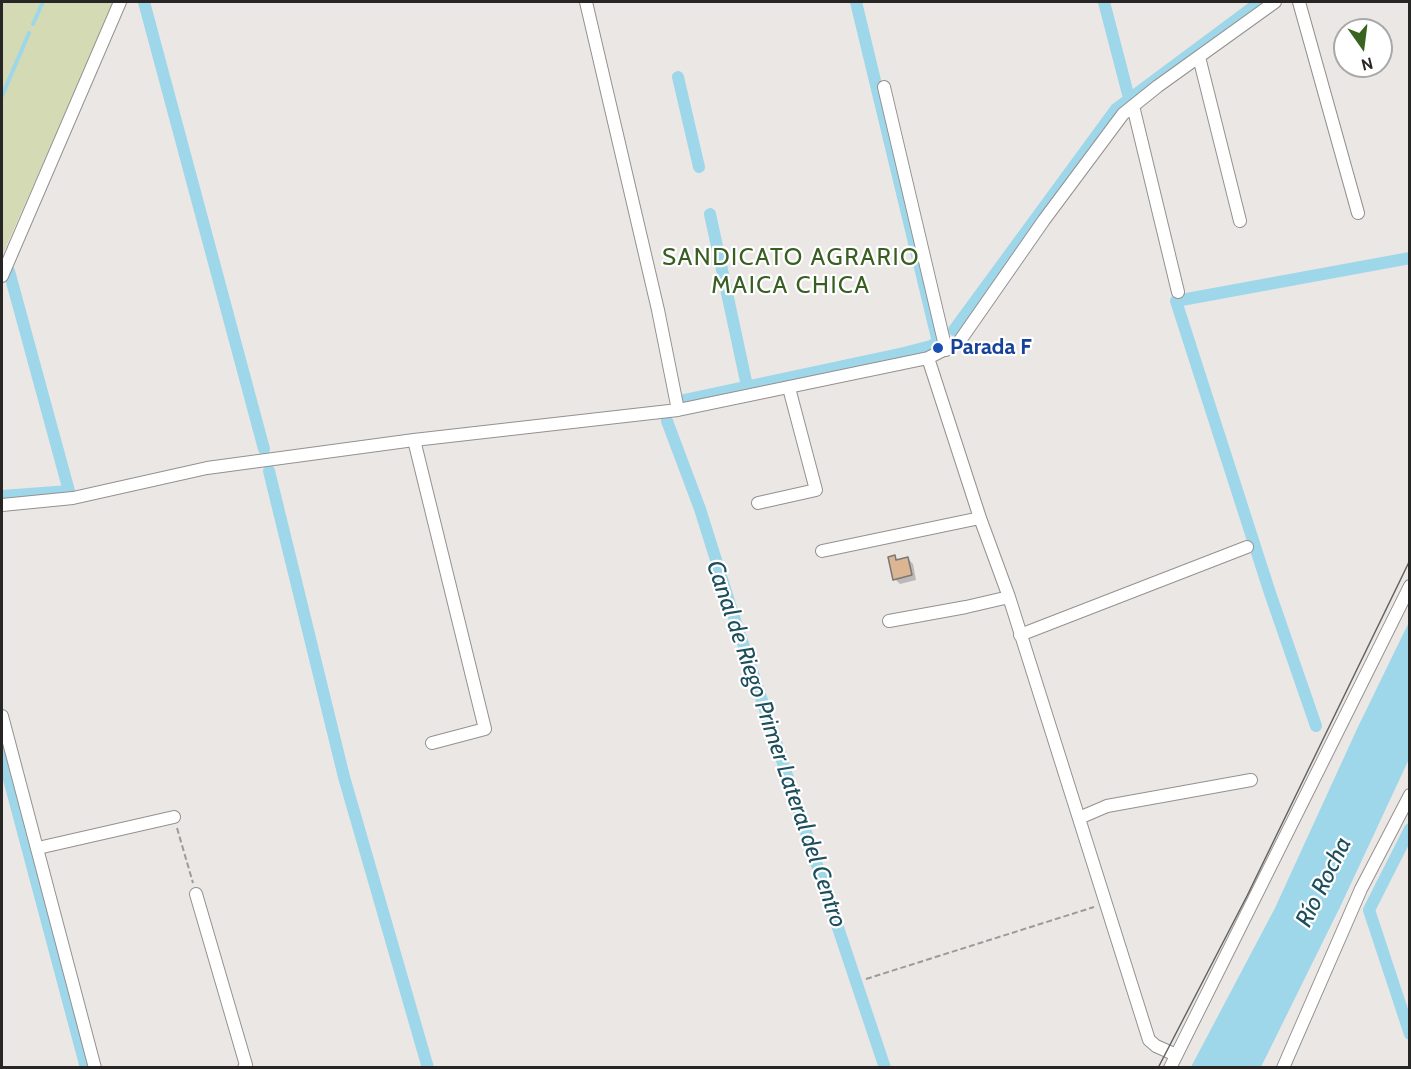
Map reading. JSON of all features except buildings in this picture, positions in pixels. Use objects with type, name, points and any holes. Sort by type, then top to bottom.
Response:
[{"type":"street","points":[[2,276],[120,2]]},
{"type":"street","points":[[586,2],[658,310],[678,410]]},
{"type":"street","points":[[2,505],[73,498],[207,468],[414,440],[678,410],[928,358],[958,342],[1092,153],[1123,114],[1275,2]]},
{"type":"street","points":[[1299,2],[1358,213]]},
{"type":"street","points":[[1198,57],[1240,220]]},
{"type":"street","points":[[884,87],[946,350]]},
{"type":"street","points":[[1133,106],[1178,292]]},
{"type":"street","points":[[928,358],[980,518],[1009,597],[1149,1040],[1156,1046],[1176,1055]]},
{"type":"street","points":[[758,503],[816,490],[789,387]]},
{"type":"street","points":[[414,440],[485,729],[432,743]]},
{"type":"street","points":[[822,551],[980,518]]},
{"type":"street","points":[[1020,635],[1247,547]]},
{"type":"street","points":[[1170,1068],[1410,586]]},
{"type":"street","points":[[889,621],[1009,597]]},
{"type":"street","points":[[2,716],[94,1068]]},
{"type":"street","points":[[1079,818],[1107,806],[1251,780]]},
{"type":"street","points":[[1283,1068],[1361,890],[1410,795]]},
{"type":"street","points":[[38,848],[174,817]]},
{"type":"street","points":[[196,894],[246,1065],[244,1068]]},
{"type":"path","points":[[174,817],[196,894]]},
{"type":"path","points":[[866,979],[1106,903]]},
{"type":"green space","points":[[2,2],[114,2],[2,256]]},
{"type":"water","name":"Río Rocha","points":[[1409,622],[1409,759],[1341,905],[1261,1067],[1191,1067],[1275,908]]},
{"type":"waterway","points":[[33,24],[43,2]]},
{"type":"waterway","points":[[144,2],[264,449]]},
{"type":"waterway","points":[[684,400],[904,353],[938,342],[856,2]]},
{"type":"waterway","points":[[1104,2],[1129,98]]},
{"type":"waterway","name":"Canal de Riego Primer Lateral del Centro","points":[[954,330],[1116,109],[1260,2]]},
{"type":"waterway","points":[[2,96],[29,33]]},
{"type":"waterway","points":[[678,77],[699,167]]},
{"type":"waterway","points":[[710,214],[747,386]]},
{"type":"waterway","points":[[1316,726],[1270,593],[1176,301],[1410,258]]},
{"type":"waterway","points":[[2,496],[69,491],[9,271]]},
{"type":"waterway","name":"Canal de Riego Primer Lateral del Centro","points":[[667,421],[700,509],[885,1068]]},
{"type":"waterway","points":[[269,471],[344,777],[428,1068]]},
{"type":"waterway","points":[[2,753],[86,1068]]},
{"type":"waterway","points":[[1410,829],[1369,910],[1410,1034]]},
{"type":"tram line","points":[[1158,1068],[1247,896],[1410,560]]},
{"type":"place","name":"Parada F","points":[[938,348]]},
{"type":"district","name":"SANDICATO AGRARIO MAICA CHICA","points":[[791,272]]}]
